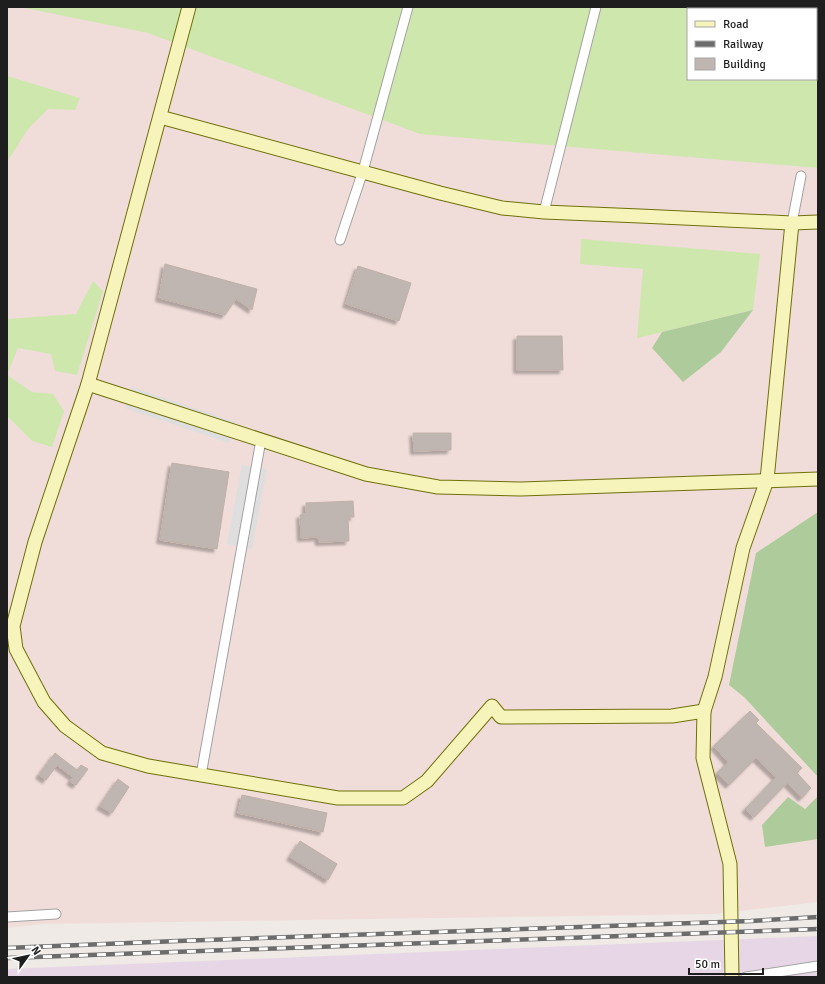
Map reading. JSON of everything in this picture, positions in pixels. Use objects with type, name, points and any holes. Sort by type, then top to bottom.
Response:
[{"type":"street","points":[[189,7],[88,384],[35,542],[10,626],[12,649],[44,702],[65,726],[102,753],[148,766],[338,798],[402,798],[427,781],[492,706],[501,717],[672,716],[704,711]]},
{"type":"street","points":[[340,240],[364,172],[408,7]]},
{"type":"street","points":[[544,212],[596,7]]},
{"type":"street","points":[[160,117],[502,208],[544,212],[792,223],[818,222]]},
{"type":"street","points":[[732,977],[730,864],[703,758],[704,711],[716,677],[743,548],[767,480],[792,223],[801,176]]},
{"type":"street","points":[[88,384],[366,474],[438,487],[522,489],[818,479]]},
{"type":"street","points":[[201,774],[261,440]]},
{"type":"street","points":[[7,918],[56,914]]},
{"type":"street","points":[[746,977],[818,966]]},
{"type":"shaded area","points":[[7,7],[818,7],[818,902],[713,914],[42,924],[7,928]]},
{"type":"shaded area","points":[[132,387],[236,422],[229,443],[125,408]]},
{"type":"shaded area","points":[[242,465],[267,469],[252,549],[227,544]]},
{"type":"shaded area","points":[[818,936],[818,977],[7,977],[7,969]]},
{"type":"green space","points":[[20,7],[818,7],[818,168],[420,134],[148,33]]},
{"type":"green space","points":[[7,76],[80,98],[75,110],[48,109],[28,129],[7,162]]},
{"type":"green space","points":[[581,239],[760,254],[753,310],[637,338],[643,269],[580,264]]},
{"type":"green space","points":[[93,281],[103,291],[77,375],[55,371],[51,354],[18,348],[7,375],[7,319],[76,314]]},
{"type":"green space","points":[[753,310],[721,352],[683,382],[652,348],[662,332]]},
{"type":"green space","points":[[7,375],[32,392],[53,394],[64,411],[52,447],[32,441],[7,416]]},
{"type":"green space","points":[[818,512],[818,777],[744,697],[729,685],[756,553]]},
{"type":"green space","points":[[818,796],[818,839],[765,847],[762,825],[788,797],[805,809]]},
{"type":"building","points":[[165,264],[257,289],[252,310],[236,299],[225,315],[159,298]]},
{"type":"building","points":[[358,266],[411,283],[399,321],[346,304]]},
{"type":"building","points":[[517,336],[562,336],[563,370],[517,370]]},
{"type":"building","points":[[413,433],[451,433],[451,450],[414,451]]},
{"type":"building","points":[[172,463],[229,472],[217,549],[160,540]]},
{"type":"building","points":[[353,501],[354,517],[348,517],[349,541],[319,542],[318,537],[301,538],[300,515],[306,514],[306,503]]},
{"type":"building","points":[[750,711],[759,720],[756,723],[802,768],[797,773],[811,788],[802,798],[787,783],[754,817],[745,809],[776,777],[756,758],[729,785],[717,773],[728,762],[714,746]]},
{"type":"building","points":[[55,753],[77,770],[81,765],[88,769],[76,785],[70,781],[73,777],[57,765],[46,780],[39,775]]},
{"type":"building","points":[[118,779],[129,787],[112,813],[100,806]]},
{"type":"building","points":[[242,795],[327,813],[323,832],[238,813]]},
{"type":"building","points":[[300,841],[337,864],[328,880],[290,857]]},
{"type":"railway","points":[[7,948],[751,921],[818,917]]},
{"type":"railway","points":[[7,958],[818,929]]}]
